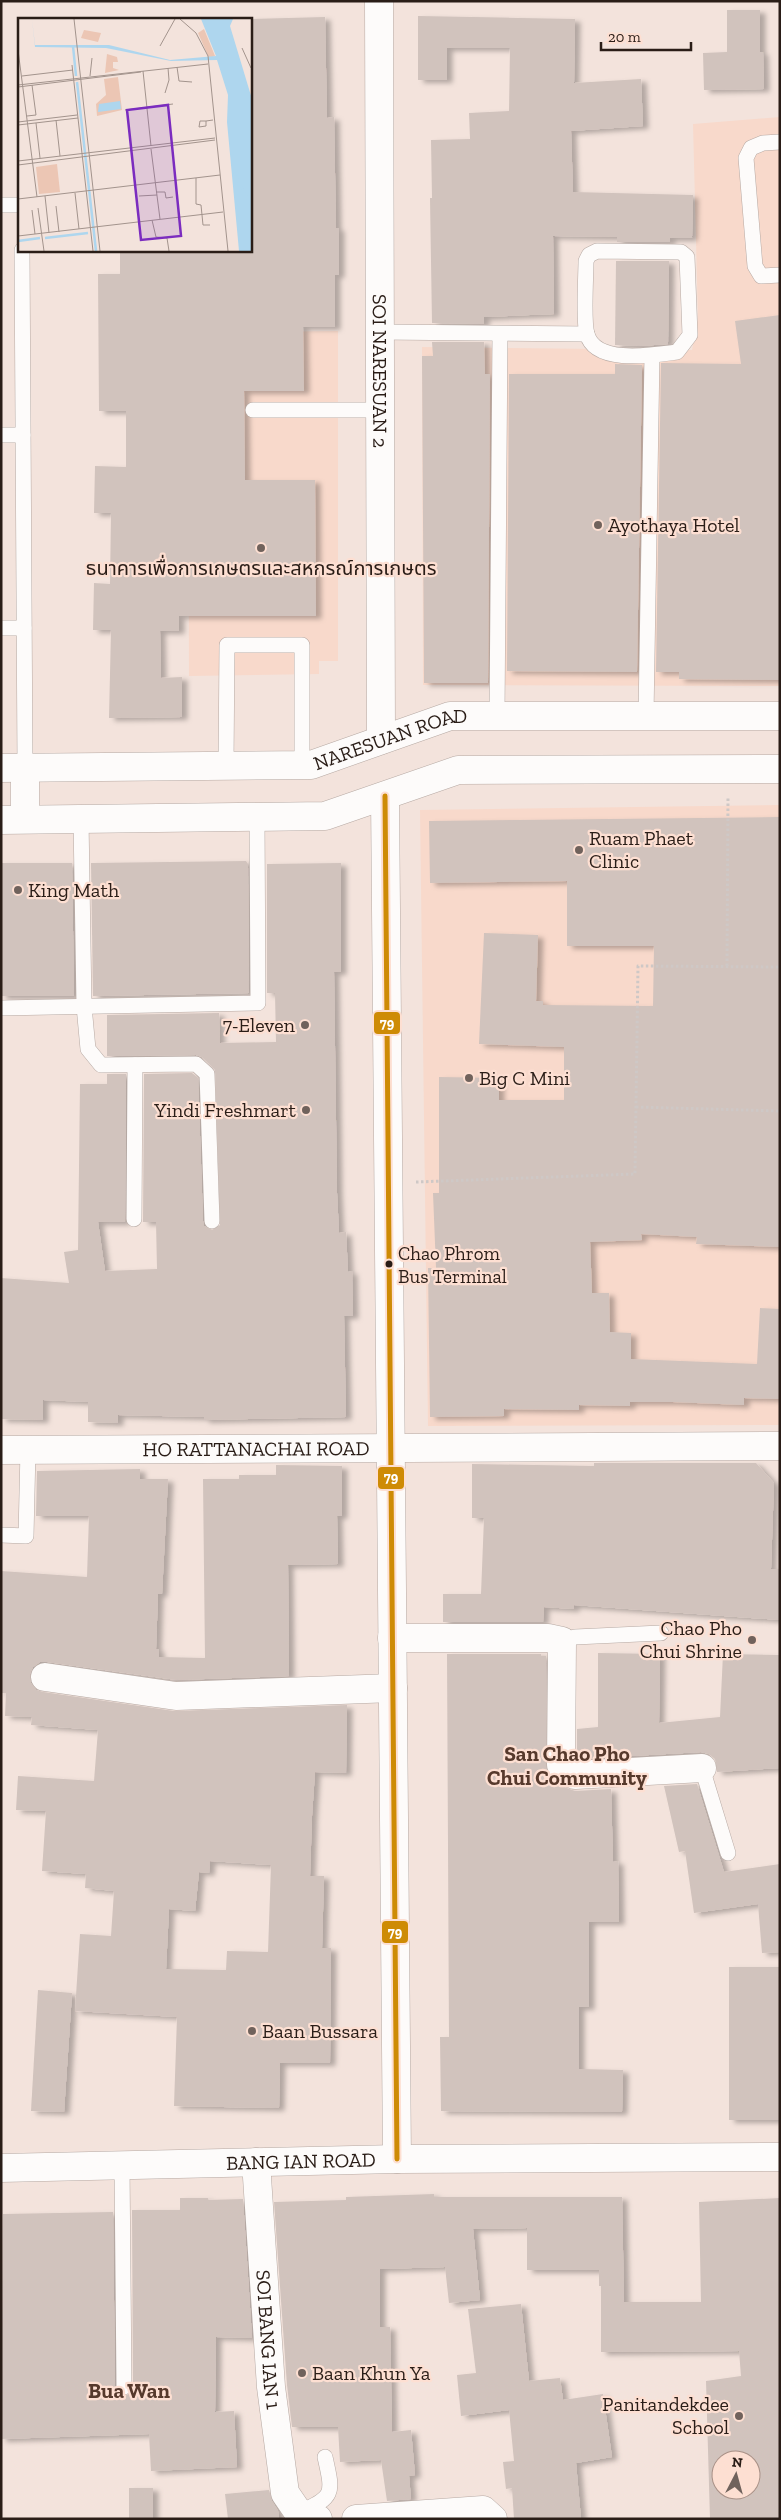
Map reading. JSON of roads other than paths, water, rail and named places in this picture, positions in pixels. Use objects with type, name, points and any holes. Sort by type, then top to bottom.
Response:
[{"type":"street","name":"SOI NARESUAN 2","points":[[380,1],[381,740]]},
{"type":"street","name":"NARESUAN ROAD","points":[[13,768],[311,765],[450,716],[780,716]]},
{"type":"street","points":[[13,768],[13,819],[325,816],[458,770],[780,769]]},
{"type":"street","points":[[385,796],[397,2159]]},
{"type":"street","name":"HO RATTANACHAI ROAD","points":[[1,1450],[780,1446]]},
{"type":"street","points":[[392,1638],[548,1638],[562,1641],[561,1765],[575,1775],[702,1768]]},
{"type":"street","points":[[45,1677],[176,1696],[393,1688]]},
{"type":"street","name":"BANG IAN ROAD","points":[[1,2168],[397,2159],[780,2157]]},
{"type":"street","name":"SOI BANG IAN 1","points":[[256,2162],[271,2387],[285,2493],[308,2516]]},
{"type":"street","points":[[356,2519],[483,2510],[493,2519]]},
{"type":"lane","points":[[780,142],[763,143],[751,148],[746,158],[755,266],[761,276],[780,275]]},
{"type":"lane","points":[[1,205],[18,205]]},
{"type":"lane","points":[[13,768],[24,628],[22,251]]},
{"type":"lane","points":[[597,251],[681,252],[687,257],[690,335],[677,352],[652,356],[609,354],[596,348],[586,334],[586,261],[589,255],[597,251]]},
{"type":"lane","points":[[380,332],[586,334]]},
{"type":"lane","points":[[497,716],[500,334]]},
{"type":"lane","points":[[646,716],[652,356]]},
{"type":"lane","points":[[253,410],[380,410]]},
{"type":"lane","points":[[1,435],[23,435]]},
{"type":"lane","points":[[1,628],[24,628]]},
{"type":"lane","points":[[226,766],[227,645],[302,645],[302,765]]},
{"type":"lane","points":[[1,1008],[258,1002],[258,817]]},
{"type":"lane","points":[[81,819],[84,1006],[88,1050],[101,1065],[196,1064],[207,1074],[212,1221]]},
{"type":"lane","points":[[134,1219],[135,1065]]},
{"type":"lane","points":[[1,1535],[26,1536],[28,1450]]},
{"type":"lane","points":[[562,1641],[575,1637],[661,1633]]},
{"type":"lane","points":[[702,1768],[728,1854]]},
{"type":"lane","points":[[122,2165],[124,2386]]},
{"type":"lane","points":[[308,2516],[329,2492],[330,2482],[325,2457]]},
{"type":"place","name":"Ayothaya Hotel","points":[[598,525]]},
{"type":"place","name":"ธนาคารเพื่อการเกษตรและสหกรณ์การเกษตร","points":[[261,548]]},
{"type":"place","name":"Ruam Phaet Clinic","points":[[579,850]]},
{"type":"place","name":"King Math","points":[[18,890]]},
{"type":"place","name":"7-Eleven","points":[[305,1025]]},
{"type":"place","name":"Big C Mini","points":[[469,1078]]},
{"type":"place","name":"Yindi Freshmart","points":[[306,1110]]},
{"type":"place","name":"Chao Phrom Bus Terminal","points":[[389,1264]]},
{"type":"place","name":"Chao Pho Chui Shrine","points":[[752,1640]]},
{"type":"place","name":"Baan Bussara","points":[[252,2031]]},
{"type":"place","name":"Baan Khun Ya","points":[[302,2373]]},
{"type":"place","name":"Panitandekdee School","points":[[739,2416]]},
{"type":"district","name":"San Chao Pho Chui Community","points":[[567,1765]]},
{"type":"district","name":"Bua Wan","points":[[129,2390]]}]
